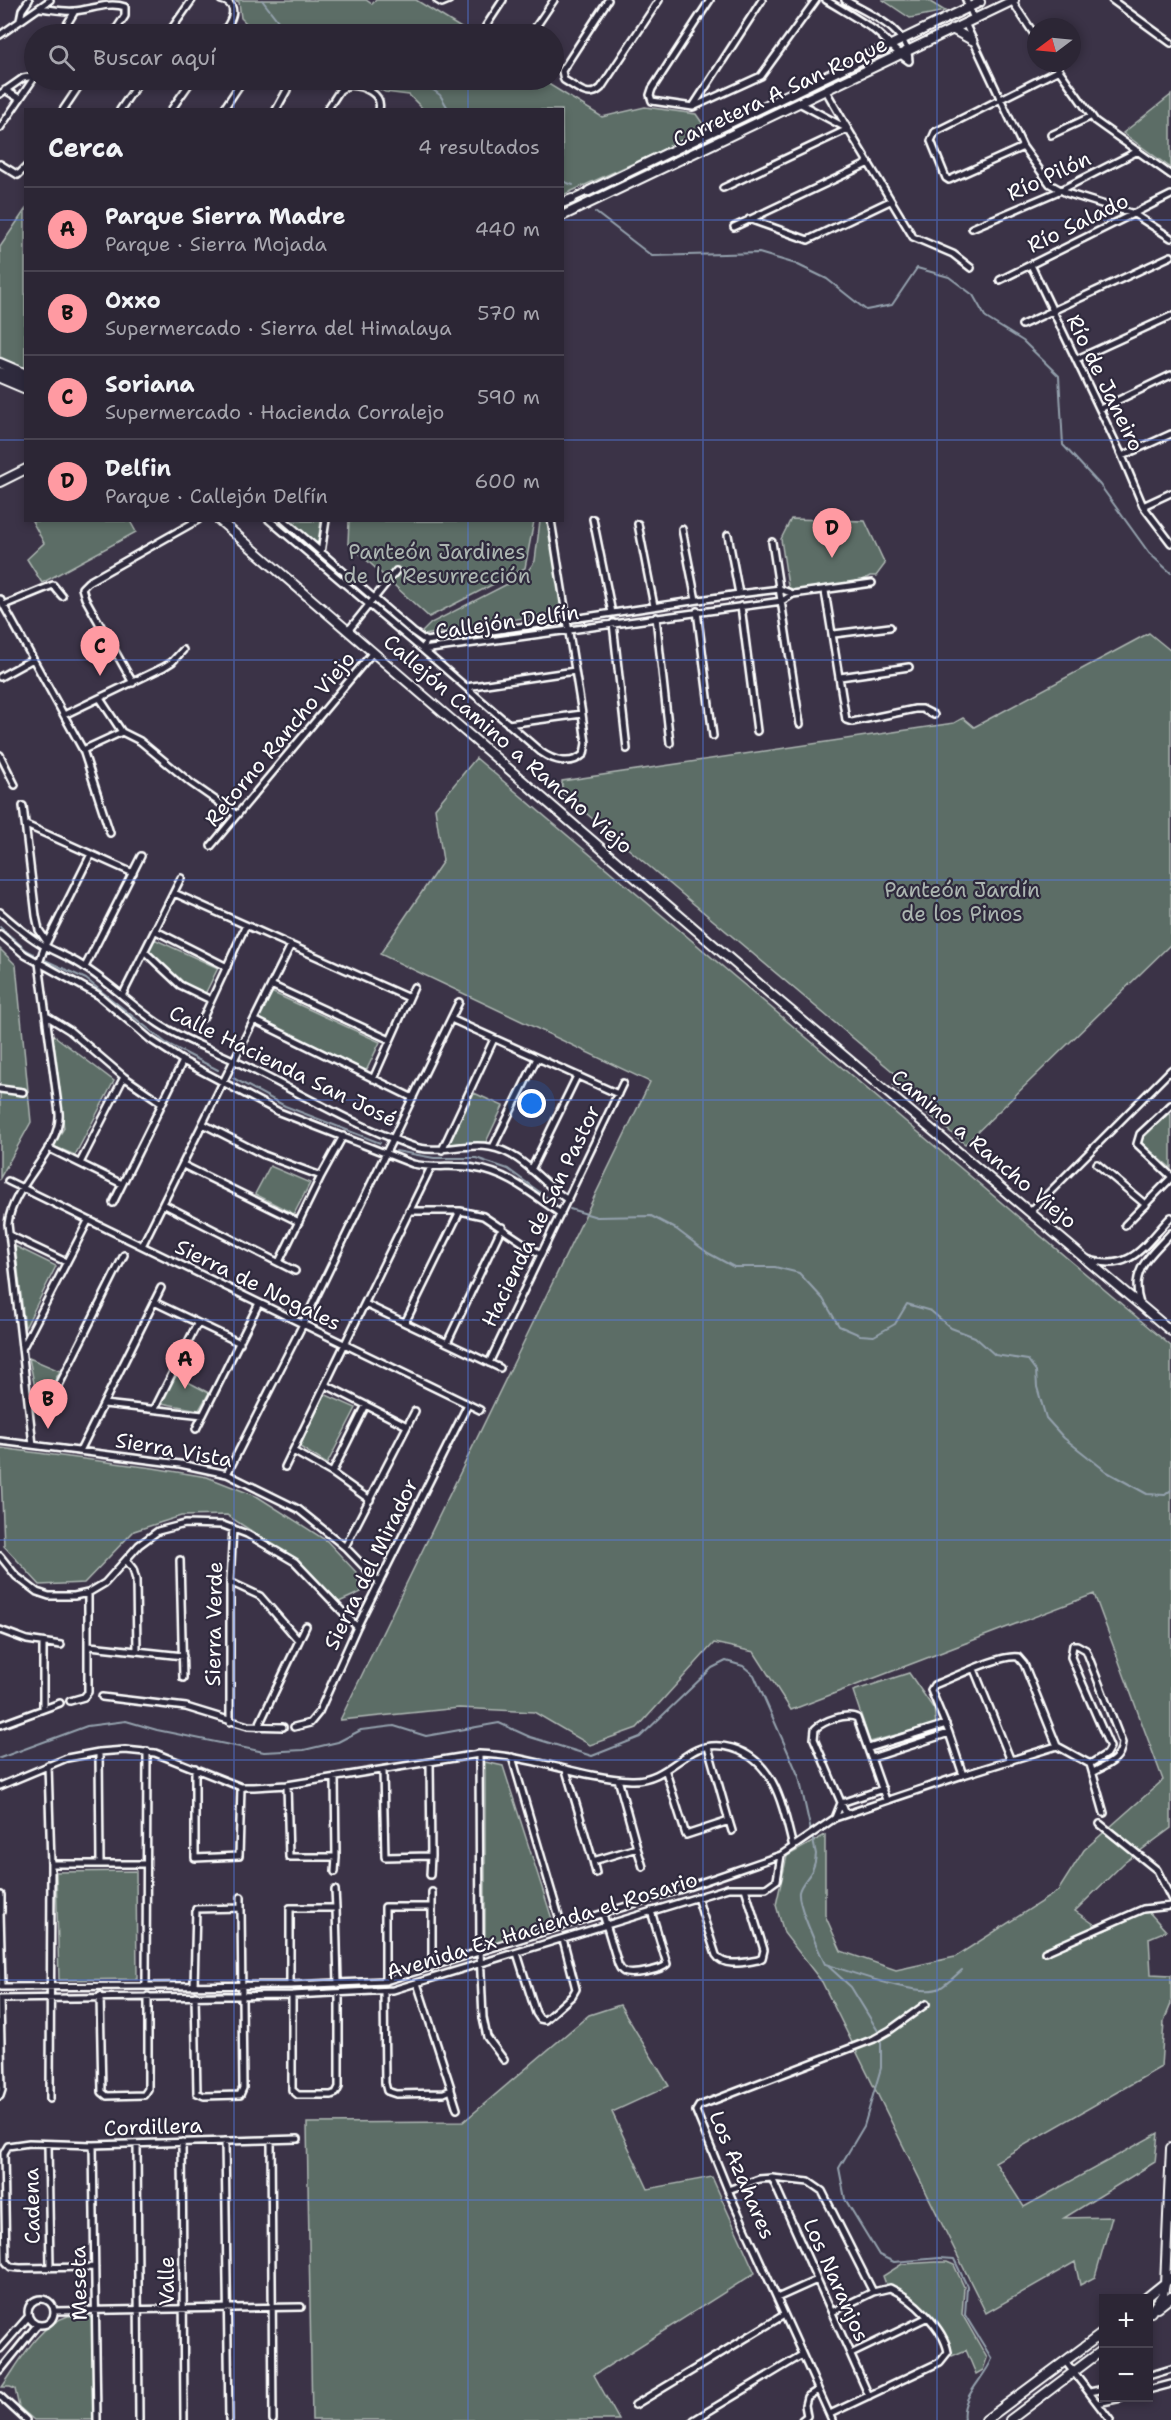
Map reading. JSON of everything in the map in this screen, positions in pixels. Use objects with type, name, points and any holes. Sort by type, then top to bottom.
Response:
[{"type":"street","points":[[20,20],[29,0]]},
{"type":"street","points":[[0,35],[50,0]]},
{"type":"street","points":[[175,24],[192,0]]},
{"type":"street","points":[[221,0],[232,6],[233,15],[228,24]]},
{"type":"street","points":[[437,0],[442,3],[449,0]]},
{"type":"street","points":[[487,24],[503,0]]},
{"type":"street","points":[[538,24],[554,0]]},
{"type":"street","points":[[564,66],[608,0]]},
{"type":"street","points":[[564,80],[588,94],[598,91],[659,0]]},
{"type":"street","points":[[710,0],[652,89],[650,96],[654,102],[693,107],[761,76],[816,0]]},
{"type":"street","points":[[693,107],[762,0]]},
{"type":"street","points":[[826,0],[873,29],[900,55]]},
{"type":"street","points":[[845,0],[890,27],[909,50]]},
{"type":"street","points":[[1013,0],[1027,23]]},
{"type":"street","name":"Carretera A San Roque","points":[[564,215],[801,104],[1013,0]]},
{"type":"street","points":[[1112,0],[1171,44]]},
{"type":"street","points":[[564,203],[891,45],[968,4],[981,1],[985,13]]},
{"type":"street","points":[[968,4],[974,19]]},
{"type":"street","points":[[40,8],[75,11],[97,6],[120,5],[125,7],[127,12],[119,24]]},
{"type":"street","points":[[67,24],[75,11]]},
{"type":"street","points":[[873,29],[878,20]]},
{"type":"street","points":[[965,23],[1023,147],[1045,179],[1059,191],[1134,214],[1171,238]]},
{"type":"street","points":[[952,29],[972,40]]},
{"type":"street","points":[[1023,147],[949,180],[946,178],[931,141],[935,132],[1055,72]]},
{"type":"street","points":[[1060,72],[1090,117],[1171,174]]},
{"type":"street","points":[[3,92],[24,78]]},
{"type":"street","points":[[0,128],[26,90]]},
{"type":"street","points":[[64,108],[76,90]]},
{"type":"street","points":[[121,108],[133,90]]},
{"type":"street","points":[[172,108],[185,90]]},
{"type":"street","points":[[224,108],[236,90]]},
{"type":"street","points":[[277,108],[287,90]]},
{"type":"street","points":[[328,108],[340,90]]},
{"type":"street","points":[[364,90],[377,96],[379,108]]},
{"type":"street","points":[[826,91],[913,237],[953,254],[971,268]]},
{"type":"street","points":[[3,92],[20,99]]},
{"type":"street","points":[[801,104],[848,129]]},
{"type":"street","points":[[1051,135],[1090,117]]},
{"type":"street","points":[[723,188],[848,129]]},
{"type":"street","points":[[678,148],[682,159]]},
{"type":"street","name":"Río Pilón","points":[[972,228],[1059,191],[1138,151]]},
{"type":"street","points":[[734,227],[869,163]]},
{"type":"street","points":[[0,164],[18,175],[24,169]]},
{"type":"street","name":"Río Salado","points":[[1000,280],[1171,195]]},
{"type":"street","points":[[749,219],[808,240],[890,201]]},
{"type":"street","points":[[1022,325],[1171,256]]},
{"type":"street","name":"Río de Janeiro","points":[[1031,265],[1077,359],[1143,506],[1171,543]]},
{"type":"street","points":[[1077,359],[1171,316]]},
{"type":"street","points":[[0,363],[24,373]]},
{"type":"street","points":[[0,372],[24,380]]},
{"type":"street","points":[[1100,409],[1171,375]]},
{"type":"street","points":[[0,378],[24,389]]},
{"type":"street","points":[[1122,456],[1171,434]]},
{"type":"street","points":[[0,482],[24,470]]},
{"type":"street","points":[[1143,506],[1171,492]]},
{"type":"street","points":[[593,519],[612,613]]},
{"type":"street","points":[[133,683],[85,598],[82,588],[88,582],[194,522]]},
{"type":"street","name":"Callejón Camino a Rancho Viejo","points":[[221,522],[773,996]]},
{"type":"street","name":"Callejón Delfín","points":[[271,522],[423,650],[782,601],[793,594]]},
{"type":"street","name":"Callejón Delfín","points":[[286,522],[426,641],[739,594],[780,589],[793,594],[872,583]]},
{"type":"street","points":[[321,553],[326,522]]},
{"type":"street","points":[[426,641],[423,650],[541,752],[554,759],[575,760],[584,754],[586,743],[582,714],[551,522]]},
{"type":"street","points":[[638,525],[654,606]]},
{"type":"street","points":[[682,529],[696,600]]},
{"type":"street","points":[[728,534],[739,594]]},
{"type":"street","points":[[772,542],[800,724]]},
{"type":"street","points":[[348,631],[396,571]]},
{"type":"street","points":[[4,605],[53,585],[62,596]]},
{"type":"street","points":[[825,591],[834,634],[844,717],[848,722],[915,709],[922,709],[934,715]]},
{"type":"street","points":[[0,599],[83,750],[110,833]]},
{"type":"street","points":[[741,606],[757,731]]},
{"type":"street","points":[[697,611],[713,736]]},
{"type":"street","points":[[656,617],[670,743]]},
{"type":"street","points":[[613,623],[627,749]]},
{"type":"street","points":[[834,634],[890,627]]},
{"type":"street","points":[[64,715],[100,700],[169,664],[183,650]]},
{"type":"street","name":"Retorno Rancho Viejo","points":[[211,846],[373,652]]},
{"type":"street","points":[[0,677],[33,659]]},
{"type":"street","points":[[840,677],[909,668]]},
{"type":"street","points":[[466,687],[575,671]]},
{"type":"street","points":[[100,700],[122,732],[140,741],[191,783],[237,815]]},
{"type":"street","points":[[508,724],[582,714]]},
{"type":"street","points":[[83,750],[122,732]]},
{"type":"street","points":[[0,755],[15,785]]},
{"type":"street","points":[[23,806],[36,916],[39,930],[46,944]]},
{"type":"street","points":[[26,825],[133,873]]},
{"type":"street","points":[[33,1445],[9,1235],[9,1217],[58,1128],[60,1118],[39,963],[46,944],[92,854]]},
{"type":"street","points":[[85,967],[141,856]]},
{"type":"street","points":[[123,994],[181,878]]},
{"type":"street","points":[[174,893],[409,998]]},
{"type":"street","name":"Calle Hacienda San José","points":[[0,912],[24,933],[85,967],[166,1029],[393,1139],[419,1149],[492,1147],[514,1156],[549,1188],[568,1200]]},
{"type":"street","points":[[202,1018],[246,925]]},
{"type":"street","points":[[156,931],[227,967]]},
{"type":"street","name":"Calle Hacienda San José","points":[[0,934],[25,955],[98,995],[151,1040],[183,1062],[279,1112],[413,1164],[431,1167],[469,1167],[491,1171],[520,1185],[561,1214]]},
{"type":"street","points":[[142,1246],[291,945]]},
{"type":"street","points":[[145,952],[180,985],[210,1000]]},
{"type":"street","points":[[271,985],[390,1040]]},
{"type":"street","points":[[373,1078],[414,987]]},
{"type":"street","name":"Camino a Rancho Viejo","points":[[773,996],[1171,1330]]},
{"type":"street","points":[[227,1474],[303,1324],[459,1002]]},
{"type":"street","points":[[48,1017],[69,1030],[124,1077],[162,1103]]},
{"type":"street","points":[[451,1019],[618,1094]]},
{"type":"street","points":[[254,1020],[413,1098]]},
{"type":"street","points":[[442,1150],[494,1039]]},
{"type":"street","points":[[492,1147],[537,1058]]},
{"type":"street","points":[[113,1203],[183,1062]]},
{"type":"street","points":[[1030,1212],[1171,1070]]},
{"type":"street","points":[[531,1170],[577,1076]]},
{"type":"street","points":[[80,1164],[124,1077]]},
{"type":"street","name":"Hacienda de San Pastor","points":[[489,1363],[623,1083]]},
{"type":"street","points":[[0,1089],[23,1092]]},
{"type":"street","points":[[1125,1225],[1171,1177],[1137,1144],[1140,1134],[1171,1106]]},
{"type":"street","points":[[203,1124],[264,1155],[321,1176]]},
{"type":"street","points":[[279,1263],[343,1136]]},
{"type":"street","points":[[48,1148],[122,1184]]},
{"type":"street","points":[[1096,1164],[1146,1205]]},
{"type":"street","points":[[183,1165],[299,1222]]},
{"type":"street","points":[[285,1467],[431,1167]]},
{"type":"street","name":"Sierra de Nogales","points":[[8,1181],[480,1410]]},
{"type":"street","points":[[163,1204],[295,1271]]},
{"type":"street","points":[[409,1211],[460,1211],[483,1216],[540,1254]]},
{"type":"street","points":[[405,1323],[460,1211]]},
{"type":"street","points":[[1086,1259],[1101,1264],[1117,1264],[1133,1256],[1171,1217]]},
{"type":"street","points":[[23,1348],[88,1221]]},
{"type":"street","points":[[447,1343],[502,1227]]},
{"type":"street","points":[[1140,1305],[1136,1279],[1144,1262],[1171,1233]]},
{"type":"street","points":[[9,1235],[66,1262]]},
{"type":"street","points":[[1145,1244],[1154,1252]]},
{"type":"street","points":[[29,1399],[47,1397],[57,1389],[124,1255]]},
{"type":"street","points":[[80,1451],[161,1288]]},
{"type":"street","points":[[154,1302],[240,1343]]},
{"type":"street","points":[[196,1429],[259,1303]]},
{"type":"street","points":[[364,1304],[500,1368]]},
{"type":"street","points":[[155,1408],[197,1324]]},
{"type":"street","points":[[326,1385],[407,1426]]},
{"type":"street","points":[[104,1404],[203,1415]]},
{"type":"street","name":"Sierra del Mirador","points":[[294,1727],[306,1725],[316,1716],[357,1627],[468,1404]]},
{"type":"street","points":[[332,1473],[366,1405]]},
{"type":"street","points":[[345,1547],[415,1412]]},
{"type":"street","name":"Sierra Vista","points":[[0,1441],[180,1464],[227,1474],[298,1509],[345,1547],[379,1582]]},
{"type":"street","points":[[293,1451],[332,1473],[370,1500]]},
{"type":"street","points":[[0,1556],[16,1576],[37,1592],[61,1598],[88,1593],[105,1583],[148,1537],[170,1527],[212,1523],[233,1528],[295,1562],[357,1627]]},
{"type":"street","name":"Sierra Verde","points":[[230,1722],[230,1582],[233,1528]]},
{"type":"street","points":[[126,1560],[134,1569],[136,1580],[136,1651]]},
{"type":"street","points":[[180,1560],[183,1678]]},
{"type":"street","points":[[230,1582],[260,1596],[299,1641]]},
{"type":"street","points":[[70,1701],[84,1697],[88,1689],[90,1646],[88,1593]]},
{"type":"street","points":[[258,1727],[306,1626]]},
{"type":"street","points":[[0,1630],[19,1638],[61,1645]]},
{"type":"street","points":[[43,1643],[43,1708]]},
{"type":"street","points":[[1090,1764],[1109,1751],[1108,1740],[1071,1657],[1073,1645],[1081,1645],[1086,1650],[1121,1738],[1122,1748],[1114,1760],[1094,1772]]},
{"type":"street","points":[[90,1646],[183,1656]]},
{"type":"street","points":[[963,1774],[949,1733],[931,1692],[932,1687],[974,1669],[1010,1657],[1018,1657],[1027,1670],[1057,1746],[1090,1764],[1104,1814]]},
{"type":"street","points":[[974,1669],[1011,1761]]},
{"type":"street","points":[[102,1697],[186,1707],[230,1722],[258,1727],[283,1727]]},
{"type":"street","points":[[0,1725],[60,1702]]},
{"type":"street","points":[[846,1814],[814,1739],[815,1729],[820,1724],[853,1716],[859,1721],[886,1800]]},
{"type":"street","points":[[869,1748],[945,1724]]},
{"type":"street","points":[[872,1758],[949,1733]]},
{"type":"street","name":"Avenida Ex Hacienda el Rosario","points":[[1,1987],[290,1985],[384,1981],[562,1927],[781,1856],[835,1818],[963,1774],[1057,1746]]},
{"type":"street","points":[[708,1747],[732,1831]]},
{"type":"street","points":[[0,1786],[48,1765],[99,1752],[147,1751],[241,1786],[287,1785],[479,1754],[512,1757],[618,1779],[646,1779],[666,1772],[693,1752],[708,1747],[727,1747],[738,1750],[760,1763],[779,1797],[793,1847]]},
{"type":"street","points":[[146,1986],[147,1751]]},
{"type":"street","points":[[99,1752],[100,1864]]},
{"type":"street","points":[[479,1754],[480,1964],[485,2031],[490,2043],[504,2061]]},
{"type":"street","points":[[1106,1754],[1114,1760]]},
{"type":"street","points":[[512,1757],[562,1927]]},
{"type":"street","points":[[430,1763],[430,1875]]},
{"type":"street","points":[[48,1765],[51,1864],[50,2098]]},
{"type":"street","points":[[195,1768],[195,1858],[239,1856]]},
{"type":"street","points":[[566,1770],[596,1873]]},
{"type":"street","points":[[383,1771],[385,1857],[431,1856]]},
{"type":"street","points":[[666,1772],[688,1842]]},
{"type":"street","points":[[335,1778],[335,1872]]},
{"type":"street","points":[[618,1779],[643,1867]]},
{"type":"street","points":[[287,1785],[289,1857],[336,1857]]},
{"type":"street","points":[[238,1864],[241,1786]]},
{"type":"street","points":[[835,1818],[841,1803],[883,1789]]},
{"type":"street","points":[[686,1835],[729,1821]]},
{"type":"street","points":[[1100,1824],[1157,1870],[1171,1898]]},
{"type":"street","points":[[593,1861],[637,1848]]},
{"type":"street","name":"Avenida Ex Hacienda el Rosario","points":[[0,1998],[243,1996],[384,1991],[732,1887],[766,1888],[775,1883],[779,1876],[781,1856]]},
{"type":"street","points":[[51,1864],[146,1864]]},
{"type":"street","points":[[697,1897],[720,1961],[725,1963],[752,1961],[762,1958],[764,1950],[745,1888]]},
{"type":"street","points":[[335,1890],[338,1984]]},
{"type":"street","points":[[432,1892],[432,1967]]},
{"type":"street","points":[[1,1895],[1,1987]]},
{"type":"street","points":[[195,1996],[197,2092],[204,2096],[240,2095],[243,2091],[242,1897]]},
{"type":"street","points":[[384,1981],[385,1907],[432,1906]]},
{"type":"street","points":[[1045,1952],[1143,1909],[1171,1906]]},
{"type":"street","points":[[194,1986],[196,1909],[241,1908]]},
{"type":"street","points":[[290,1985],[290,1908],[336,1908]]},
{"type":"street","points":[[603,1914],[622,1971],[628,1973],[660,1970],[666,1965],[667,1961],[651,1911]]},
{"type":"street","points":[[517,1953],[536,2013],[543,2020],[572,1996],[576,1989],[563,1939]]},
{"type":"street","points":[[417,1983],[457,2109]]},
{"type":"street","points":[[384,1991],[387,2091],[396,2094],[444,2093],[451,2090]]},
{"type":"street","points":[[292,1995],[292,2090],[298,2095],[331,2095],[336,2093],[339,2087],[339,1994]]},
{"type":"street","points":[[100,1996],[102,2092],[106,2096],[133,2097],[144,2095],[148,2089],[148,1996]]},
{"type":"street","points":[[0,1998],[2,2090],[0,2096]]},
{"type":"street","name":"Los Azahares","points":[[831,2417],[728,2190],[696,2115],[697,2108],[774,2075],[874,2039],[926,2004]]},
{"type":"street","name":"Cordillera","points":[[50,2267],[11,2267],[6,2262],[4,2153],[8,2146],[14,2144],[93,2145],[298,2139]]},
{"type":"street","points":[[271,2140],[273,2420]]},
{"type":"street","points":[[225,2141],[229,2420]]},
{"type":"street","name":"Valle","points":[[182,2142],[183,2420]]},
{"type":"street","name":"Cadena","points":[[48,2144],[50,2267]]},
{"type":"street","points":[[137,2144],[139,2420]]},
{"type":"street","name":"Meseta","points":[[93,2145],[97,2420]]},
{"type":"street","points":[[1153,2309],[1163,2294],[1168,2281],[1171,2148]]},
{"type":"street","points":[[728,2190],[759,2179],[772,2178],[809,2182],[818,2186],[873,2292]]},
{"type":"street","name":"Los Naranjos","points":[[772,2178],[869,2396]]},
{"type":"street","points":[[50,2267],[95,2267]]},
{"type":"street","points":[[777,2298],[817,2280]]},
{"type":"street","points":[[1151,2294],[1168,2281]]},
{"type":"street","points":[[831,2417],[940,2362],[947,2355],[948,2348],[928,2317],[896,2290],[887,2287],[832,2312]]},
{"type":"street","points":[[1153,2311],[1171,2297]]},
{"type":"street","points":[[0,2371],[9,2360],[37,2325],[48,2323],[52,2319],[54,2311],[50,2302],[39,2299],[29,2305],[28,2317],[0,2350],[9,2360]]},
{"type":"street","points":[[54,2311],[301,2307]]},
{"type":"street","points":[[635,2405],[784,2315]]},
{"type":"street","points":[[28,2317],[37,2325]]},
{"type":"street","points":[[851,2354],[928,2317]]},
{"type":"street","points":[[986,2420],[1099,2336]]},
{"type":"street","points":[[1010,2420],[1099,2353]]},
{"type":"street","points":[[694,2420],[802,2355]]},
{"type":"street","points":[[1065,2361],[1110,2420]]},
{"type":"street","points":[[1153,2375],[1171,2369]]},
{"type":"street","points":[[1153,2389],[1171,2384]]},
{"type":"street","points":[[802,2420],[807,2416],[805,2405],[807,2397],[818,2390]]},
{"type":"street","points":[[1090,2392],[1099,2390]]},
{"type":"street","points":[[0,2396],[26,2420]]},
{"type":"green space","points":[[233,0],[366,0],[372,4],[376,0],[416,0],[455,24],[247,24],[241,18],[239,2]]},
{"type":"green space","points":[[883,0],[927,0],[945,11],[910,18]]},
{"type":"green space","points":[[381,90],[558,90],[602,117],[645,107],[696,114],[707,130],[564,195],[564,108],[422,108],[409,95]]},
{"type":"green space","points":[[1171,95],[1171,168],[1123,133]]},
{"type":"green space","points":[[24,211],[24,368],[0,357],[0,247]]},
{"type":"green space","points":[[791,519],[865,521],[885,564],[876,576],[870,576],[857,583],[789,592],[781,539]]},
{"type":"green space","points":[[33,522],[131,522],[136,532],[42,583],[27,559],[44,543]]},
{"type":"green space","points":[[289,522],[321,522],[318,542],[314,543]]},
{"type":"green space","name":"Panteón Jardines de la Resurrección","points":[[349,522],[534,522],[525,568],[429,617],[348,543]]},
{"type":"green space","points":[[540,522],[549,522],[563,611],[418,636],[431,623],[525,575],[535,561]]},
{"type":"green space","name":"Panteón Jardín de los Pinos","points":[[1149,633],[1171,651],[1171,944],[965,1144],[893,1085],[898,1076],[562,793],[562,781],[954,723],[963,718],[974,727]]},
{"type":"green space","points":[[476,758],[1171,1346],[1171,1828],[1124,1863],[1075,1911],[1104,1931],[1147,1910],[1166,1931],[1149,1938],[1151,1974],[1171,1975],[1171,2004],[1164,2021],[1161,2067],[995,2162],[1024,2207],[1158,2133],[1155,2162],[1064,2218],[1112,2217],[1095,2277],[1080,2285],[1075,2262],[986,2313],[822,1982],[784,1933],[776,1905],[787,1856],[825,1835],[825,1915],[841,1951],[896,1970],[955,1957],[1058,1891],[1084,1850],[1163,1780],[1094,1594],[791,1710],[754,1652],[714,1643],[637,1728],[590,1745],[534,1712],[459,1708],[340,1720],[650,1082],[380,954],[443,861],[435,808]]},
{"type":"green space","points":[[154,939],[218,968],[205,994],[176,979],[148,951]]},
{"type":"green space","points":[[0,949],[16,965],[31,1122],[0,1178]]},
{"type":"green space","points":[[269,991],[380,1042],[366,1071],[256,1018]]},
{"type":"green space","points":[[52,1034],[114,1081],[75,1155],[53,1146],[64,1128]]},
{"type":"green space","points":[[474,1093],[503,1106],[486,1142],[449,1144]]},
{"type":"green space","points":[[1168,1114],[1171,1114],[1171,1168],[1141,1143],[1142,1139]]},
{"type":"green space","points":[[270,1166],[310,1183],[294,1214],[255,1194]]},
{"type":"green space","points":[[15,1246],[56,1266],[25,1328]]},
{"type":"green space","points":[[29,1358],[60,1371],[49,1391],[35,1388]]},
{"type":"green space","points":[[175,1375],[209,1393],[199,1410],[161,1403]]},
{"type":"green space","points":[[324,1394],[356,1408],[327,1464],[300,1447]]},
{"type":"green space","points":[[0,1448],[207,1477],[258,1497],[327,1541],[356,1572],[361,1592],[339,1602],[302,1564],[227,1515],[181,1516],[134,1531],[84,1583],[40,1585],[4,1546]]},
{"type":"green space","points":[[909,1673],[934,1709],[936,1724],[870,1742],[853,1691]]},
{"type":"green space","points":[[485,1762],[503,1766],[553,1922],[485,1945]]},
{"type":"green space","points":[[136,1871],[137,1979],[59,1980],[56,1872]]},
{"type":"green space","points":[[620,2005],[669,2086],[612,2112],[648,2189],[712,2177],[755,2273],[594,2375],[619,2420],[312,2420],[307,2123],[463,2122],[589,2015]]},
{"type":"green space","points":[[947,2262],[954,2265],[964,2287],[962,2314],[987,2358],[983,2370],[976,2374],[966,2350],[952,2356],[940,2335],[927,2319],[893,2289],[887,2287],[883,2276],[902,2264]]},
{"type":"green space","points":[[68,2316],[89,2316],[94,2321],[95,2420],[34,2420],[19,2407],[15,2389],[2,2387],[38,2336],[57,2321]]},
{"type":"waterway","points":[[262,0],[280,24]]},
{"type":"waterway","points":[[433,90],[440,95],[448,108]]},
{"type":"waterway","points":[[564,182],[573,185]]},
{"type":"waterway","points":[[595,212],[652,256],[759,253],[796,264],[827,279],[866,310],[892,305],[917,268],[949,277],[973,295],[986,318],[1023,341],[1059,376],[1063,445],[1100,485],[1149,553],[1171,573]]},
{"type":"waterway","points":[[0,927],[34,954]]},
{"type":"waterway","points":[[45,960],[86,979],[166,1043],[218,1070]]},
{"type":"waterway","points":[[233,1078],[285,1106],[380,1143]]},
{"type":"waterway","points":[[396,1151],[434,1158],[476,1158],[508,1169],[556,1204]]},
{"type":"waterway","points":[[570,1209],[597,1217],[651,1216],[676,1229],[708,1253],[734,1267],[775,1267],[799,1273],[823,1299],[839,1326],[860,1335],[874,1336],[895,1324],[907,1304],[931,1311],[951,1328],[975,1337],[995,1355],[1028,1360],[1036,1371],[1037,1387],[1046,1418],[1064,1438],[1107,1472],[1147,1494],[1165,1495],[1171,1490]]},
{"type":"waterway","points":[[0,1758],[87,1726],[126,1721],[157,1730],[264,1752],[304,1750],[338,1742],[361,1730],[394,1726],[426,1736],[499,1723],[530,1737],[592,1756],[640,1737],[712,1668],[726,1661],[743,1666],[754,1675],[799,1777],[816,1854],[811,1872],[799,1892],[799,1898],[825,1964],[901,1987],[930,1990],[940,1988],[962,1970]]},
{"type":"waterway","points":[[828,1966],[851,1987],[878,2031]]},
{"type":"waterway","points":[[881,2042],[881,2068],[864,2126],[839,2168],[845,2199],[879,2255],[894,2262],[954,2259],[967,2286],[965,2315],[992,2359],[969,2396],[964,2420]]},
{"type":"place","name":"Delfin","points":[[832,558]]},
{"type":"place","name":"Soriana","points":[[100,676]]},
{"type":"place","name":"Parque Sierra Madre","points":[[185,1389]]},
{"type":"place","name":"Oxxo","points":[[48,1429]]}]
